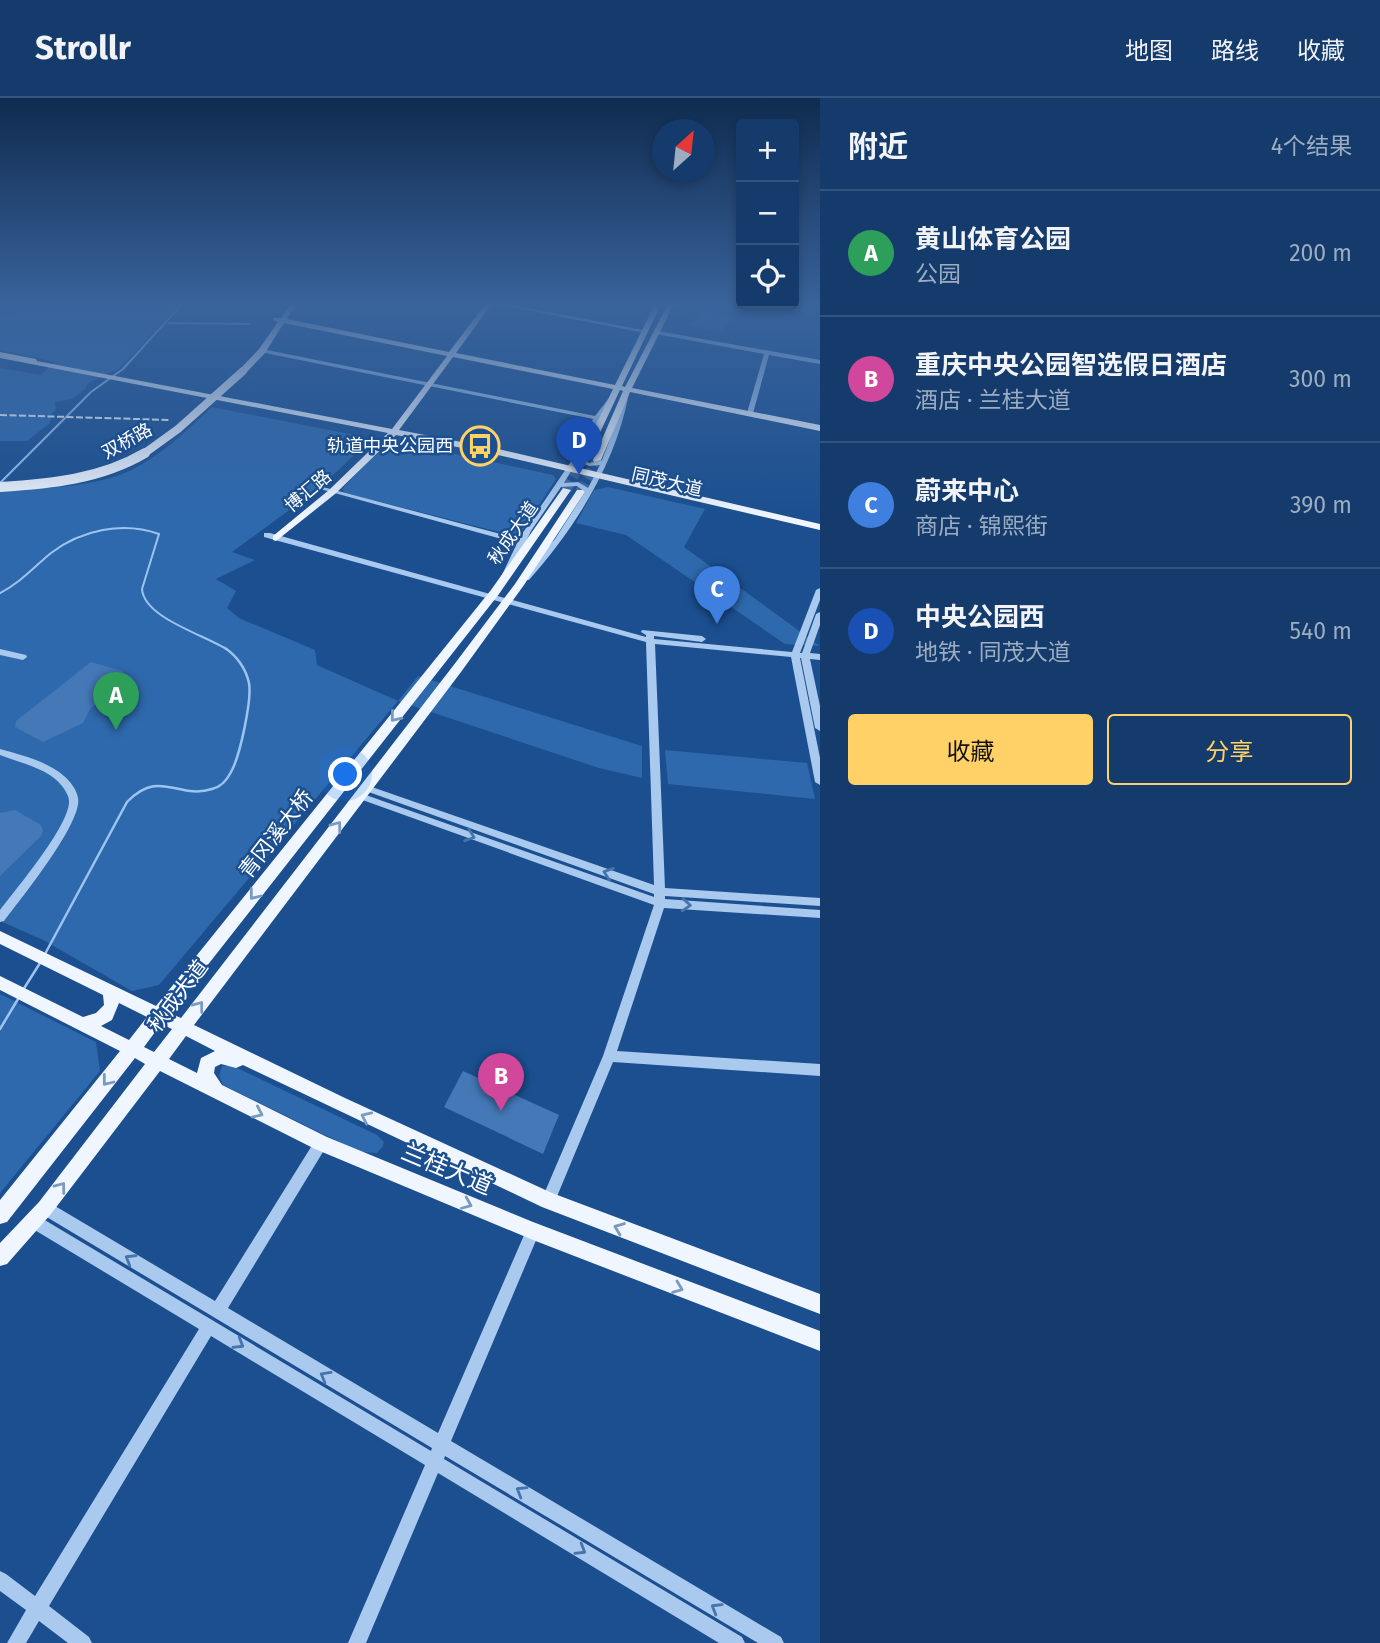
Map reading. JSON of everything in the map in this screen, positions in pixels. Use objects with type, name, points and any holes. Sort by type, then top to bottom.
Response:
[{"type":"main road","points":[[57,374],[222,402]]},
{"type":"main road","points":[[91,374],[222,402]]},
{"type":"main road","name":"双桥路","points":[[0,484],[67,481],[119,467],[163,440],[235,374]]},
{"type":"main road","name":"博汇路","points":[[274,534],[332,492],[387,434],[432,374]]},
{"type":"main road","points":[[549,374],[820,426]]},
{"type":"main road","points":[[581,457],[624,374]]},
{"type":"main road","points":[[600,461],[636,374]]},
{"type":"main road","name":"同茂大道","points":[[222,402],[567,471],[820,533]]},
{"type":"main road","name":"博汇路","points":[[274,534],[387,434]]},
{"type":"main road","name":"同茂大道","points":[[596,478],[820,527]]},
{"type":"main road","name":"秋成大道","points":[[438,664],[503,581],[562,487]]},
{"type":"main road","name":"秋成大道","points":[[0,1257],[45,1208],[388,760],[519,585],[584,492]]},
{"type":"main road","name":"青冈溪大桥","points":[[226,932],[438,664]]},
{"type":"main road","name":"秋成大道","points":[[0,1215],[226,932]]},
{"type":"main road","name":"兰桂大道","points":[[2,938],[325,1096],[548,1201],[820,1304]]},
{"type":"main road","name":"兰桂大道","points":[[0,983],[321,1143],[533,1231],[820,1341]]},
{"type":"main road","points":[[74,1020],[95,1022],[111,1010],[113,1001],[110,991]]},
{"type":"main road","points":[[220,1095],[207,1080],[205,1070],[211,1059],[220,1056],[325,1096]]},
{"type":"street","points":[[376,374],[597,418]]},
{"type":"street","points":[[750,412],[761,374]]},
{"type":"street","points":[[503,581],[514,552],[562,487],[567,471],[581,457],[602,407],[617,389]]},
{"type":"street","points":[[581,457],[584,464],[592,465],[600,461]]},
{"type":"street","points":[[562,487],[578,484],[584,492],[596,478],[600,461]]},
{"type":"street","points":[[323,489],[512,538],[524,536]]},
{"type":"street","points":[[274,534],[650,637],[801,652],[820,657]]},
{"type":"street","points":[[820,590],[801,652],[820,782]]},
{"type":"street","points":[[820,614],[801,652],[820,729]]},
{"type":"street","points":[[548,1201],[608,1056],[660,897],[650,637]]},
{"type":"street","points":[[801,652],[820,650]]},
{"type":"street","points":[[0,652],[23,657]]},
{"type":"street","points":[[0,752],[55,775],[67,785],[74,800],[70,816],[57,838],[0,918]]},
{"type":"street","points":[[363,792],[660,897],[820,914]]},
{"type":"street","points":[[660,897],[820,902]]},
{"type":"street","points":[[608,1056],[820,1070]]},
{"type":"street","points":[[16,1643],[321,1143]]},
{"type":"street","points":[[45,1208],[433,1462],[736,1643]]},
{"type":"street","points":[[33,1221],[441,1443],[775,1643]]},
{"type":"street","points":[[357,1643],[533,1231]]},
{"type":"street","points":[[0,1580],[83,1643]]},
{"type":"shaded area","points":[[0,374],[107,374],[88,383],[85,389],[72,399],[55,402],[56,409],[50,423],[27,441],[0,441]]},
{"type":"shaded area","points":[[212,407],[365,437],[368,442],[318,489],[232,552],[255,560],[216,579],[236,591],[227,608],[239,618],[315,650],[317,665],[398,701],[159,985],[132,991],[43,940],[0,921],[0,491],[77,485],[122,474],[159,453]]},
{"type":"shaded area","points":[[399,442],[553,475],[556,479],[521,533],[511,535],[345,493],[342,489],[369,461]]},
{"type":"shaded area","points":[[608,487],[705,509],[684,547],[820,646],[785,644],[626,535],[576,523],[594,490]]},
{"type":"shaded area","points":[[418,676],[642,746],[642,778],[599,768],[398,701]]},
{"type":"shaded area","points":[[665,750],[807,763],[815,799],[668,784]]},
{"type":"shaded area","points":[[0,994],[96,1042],[100,1071],[0,1193]]},
{"type":"shaded area","points":[[222,1066],[233,1066],[377,1135],[384,1142],[383,1146],[377,1153],[360,1152],[223,1085],[219,1076]]},
{"type":"building","points":[[91,662],[122,671],[125,680],[90,709],[83,723],[43,742],[15,727],[16,721]]},
{"type":"building","points":[[15,810],[41,825],[43,831],[0,876],[0,813]]},
{"type":"building","points":[[463,1071],[559,1115],[543,1154],[444,1107]]},
{"type":"waterway","points":[[0,483],[91,392],[116,374]]},
{"type":"waterway","points":[[0,593],[75,538],[117,528],[145,530],[159,534],[142,589],[145,599],[153,609],[177,625],[226,649]]},
{"type":"waterway","points":[[45,954],[127,802],[149,787],[189,791],[212,789],[221,785],[229,775],[247,714],[249,683],[243,668],[226,649]]},
{"type":"waterway","points":[[23,990],[40,963]]},
{"type":"waterway","points":[[0,1029],[18,999]]},
{"type":"tunnel","points":[[566,490],[584,458]]},
{"type":"tunnel","points":[[580,492],[597,460]]},
{"type":"railway","points":[[0,415],[171,420]]},
{"type":"place","name":"轨道中央公园西","points":[[480,446]]},
{"type":"place","name":"中央公园西","points":[[579,475]]},
{"type":"place","name":"蔚来中心","points":[[717,624]]},
{"type":"place","name":"黄山体育公园","points":[[116,730]]},
{"type":"place","name":"重庆中央公园智选假日酒店","points":[[501,1111]]}]
